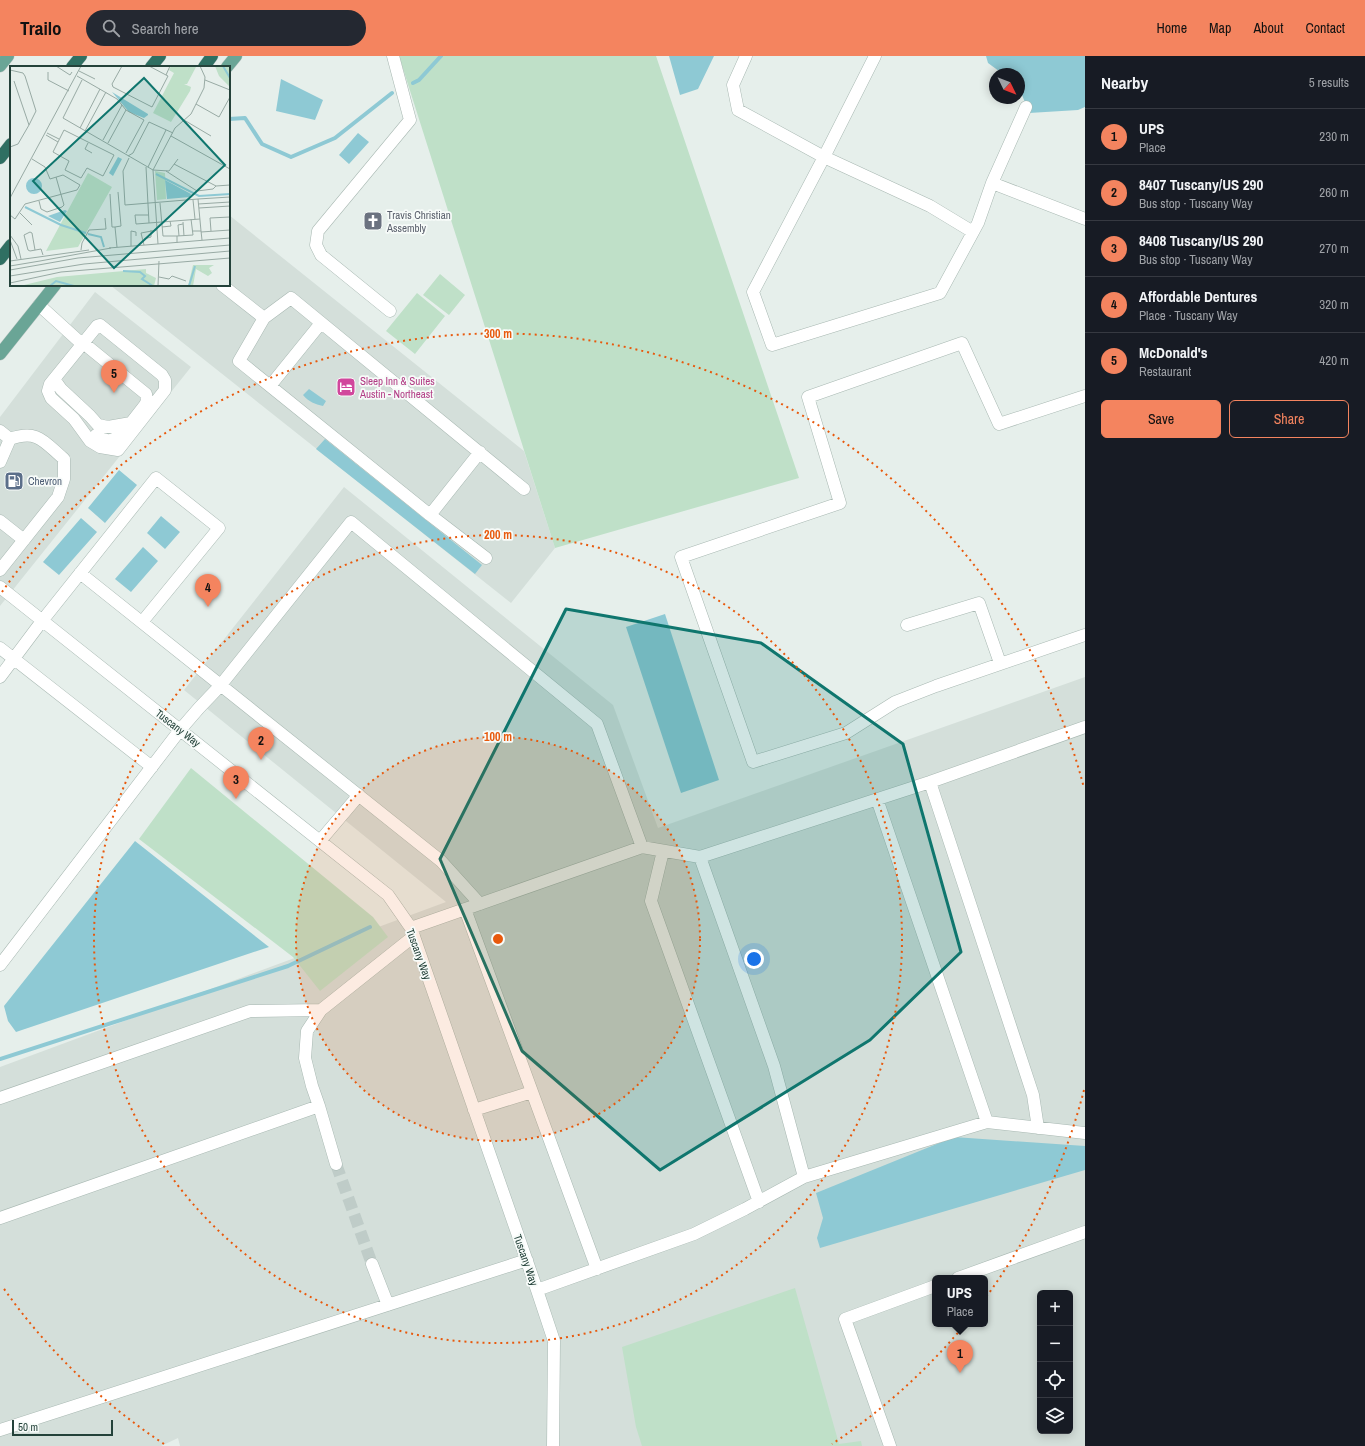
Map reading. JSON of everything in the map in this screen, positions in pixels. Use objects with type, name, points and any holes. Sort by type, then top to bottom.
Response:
[{"type":"highway","points":[[73,66],[81,56]]},
{"type":"highway","points":[[152,66],[160,56]]},
{"type":"highway","points":[[205,66],[212,56]]},
{"type":"highway","points":[[0,158],[10,145]]},
{"type":"highway","points":[[0,259],[10,246]]},
{"type":"main road","points":[[0,66],[8,56]]},
{"type":"main road","points":[[228,66],[236,56]]},
{"type":"main road","points":[[0,354],[54,286]]},
{"type":"street","points":[[390,311],[321,255],[316,245],[318,230],[410,120],[407,104],[393,56]]},
{"type":"street","points":[[746,56],[733,85],[738,110],[824,157],[930,206],[973,232]]},
{"type":"street","points":[[875,56],[753,292],[772,345],[940,293],[978,223],[992,183],[1026,106]]},
{"type":"street","points":[[992,183],[1085,220]]},
{"type":"street","points":[[223,286],[264,318]]},
{"type":"street","points":[[486,558],[430,515],[239,361],[264,318],[291,298],[524,489]]},
{"type":"street","points":[[39,305],[82,344],[87,346],[146,394],[147,400],[145,405],[131,423],[108,427],[98,425],[52,381]]},
{"type":"street","points":[[270,386],[321,323]]},
{"type":"street","points":[[100,325],[162,375],[165,380],[165,390],[118,450],[100,447],[90,441],[74,419],[51,398],[48,391],[52,381],[97,326],[100,325]]},
{"type":"street","points":[[1085,396],[999,424],[962,343],[808,398],[840,504],[681,557],[753,762],[846,733],[895,702],[1000,663],[1085,635]]},
{"type":"street","points":[[0,431],[10,439]]},
{"type":"street","points":[[0,462],[10,439],[20,436],[37,436],[64,459],[64,479],[58,497],[0,570]]},
{"type":"street","points":[[430,515],[480,452]]},
{"type":"street","points":[[0,677],[42,621],[156,478],[219,528],[142,622]]},
{"type":"street","points":[[0,521],[24,540]]},
{"type":"street","points":[[0,965],[180,730],[220,686],[351,522],[597,724],[642,847]]},
{"type":"street","points":[[80,573],[441,861],[480,904]]},
{"type":"street","name":"Tuscany Way","points":[[0,587],[388,895],[412,932],[554,1341],[554,1446]]},
{"type":"street","points":[[907,625],[979,603],[1000,663]]},
{"type":"street","points":[[0,648],[152,767]]},
{"type":"street","points":[[336,1164],[305,1058],[307,1031],[321,1010],[412,932],[465,909],[642,847],[700,857],[877,800],[1085,727]]},
{"type":"street","points":[[930,782],[1033,1095],[1038,1128]]},
{"type":"street","points":[[320,841],[359,795]]},
{"type":"street","points":[[877,800],[987,1122]]},
{"type":"street","points":[[663,851],[651,901],[759,1202]]},
{"type":"street","points":[[700,857],[774,1066],[804,1177]]},
{"type":"street","points":[[465,909],[597,1268]]},
{"type":"street","points":[[0,1098],[250,1011],[321,1010]]},
{"type":"street","points":[[474,1110],[532,1092]]},
{"type":"street","points":[[0,1218],[319,1106]]},
{"type":"street","points":[[537,1290],[694,1234],[759,1202],[804,1177],[987,1122],[1085,1133]]},
{"type":"street","points":[[966,1275],[1085,1232]]},
{"type":"street","points":[[0,1430],[526,1260]]},
{"type":"street","points":[[372,1264],[388,1305]]},
{"type":"street","points":[[890,1446],[845,1319],[932,1287]]},
{"type":"highlighted area","points":[[566,609],[761,643],[903,744],[961,952],[870,1040],[660,1170],[522,1051],[440,859]]},
{"type":"shaded area","points":[[230,216],[524,451],[555,548],[511,603],[111,286],[230,286]]},
{"type":"shaded area","points":[[95,292],[191,367],[0,606],[0,417]]},
{"type":"shaded area","points":[[344,487],[613,705],[658,828],[1085,677],[1085,1446],[180,1446],[178,1438],[161,1446],[0,1446],[0,1067],[446,902],[184,690]]},
{"type":"green space","points":[[399,56],[656,56],[799,478],[555,548]]},
{"type":"green space","points":[[440,274],[465,295],[449,315],[423,295]]},
{"type":"green space","points":[[417,293],[445,316],[415,354],[386,331]]},
{"type":"green space","points":[[191,768],[373,917],[388,937],[320,991],[293,957],[139,839]]},
{"type":"green space","points":[[795,1288],[839,1444],[861,1441],[862,1446],[642,1446],[636,1427],[622,1347]]},
{"type":"water","points":[[669,56],[714,56],[698,89],[680,95]]},
{"type":"water","points":[[986,56],[1085,56],[1085,107],[1078,110],[1029,113],[1025,103],[1025,68],[995,68],[988,63]]},
{"type":"water","points":[[281,79],[323,100],[315,120],[276,111]]},
{"type":"water","points":[[358,133],[369,142],[349,164],[339,155]]},
{"type":"water","points":[[309,389],[326,401],[323,406],[312,402],[303,395]]},
{"type":"water","points":[[325,439],[482,565],[475,574],[316,449]]},
{"type":"water","points":[[119,470],[137,485],[105,523],[88,508]]},
{"type":"water","points":[[161,516],[180,532],[165,549],[147,533]]},
{"type":"water","points":[[81,518],[97,532],[59,575],[43,562]]},
{"type":"water","points":[[143,547],[158,561],[131,592],[115,579]]},
{"type":"water","points":[[665,614],[719,780],[681,793],[626,627]]},
{"type":"water","points":[[135,841],[269,947],[16,1032],[8,1021],[4,1006]]},
{"type":"water","points":[[954,1137],[1085,1146],[1085,1170],[820,1248],[817,1238],[823,1218],[816,1193]]},
{"type":"waterway","points":[[413,83],[419,80],[441,56]]},
{"type":"waterway","points":[[230,119],[245,118],[262,144],[291,157],[335,138],[392,93]]},
{"type":"waterway","points":[[0,1059],[288,966],[370,927]]},
{"type":"tunnel","points":[[336,1164],[372,1264]]},
{"type":"place","name":"Travis Christian Assembly","points":[[373,221]]},
{"type":"place","name":"Sleep Inn & Suites Austin - Northeast","points":[[346,387]]},
{"type":"place","name":"McDonald's","points":[[114,393]]},
{"type":"place","name":"Chevron","points":[[14,481]]},
{"type":"place","name":"Affordable Dentures","points":[[208,607]]},
{"type":"place","name":"8407 Tuscany/US 290","points":[[261,760]]},
{"type":"place","name":"8408 Tuscany/US 290","points":[[236,799]]},
{"type":"place","name":"UPS","points":[[960,1373]]}]
